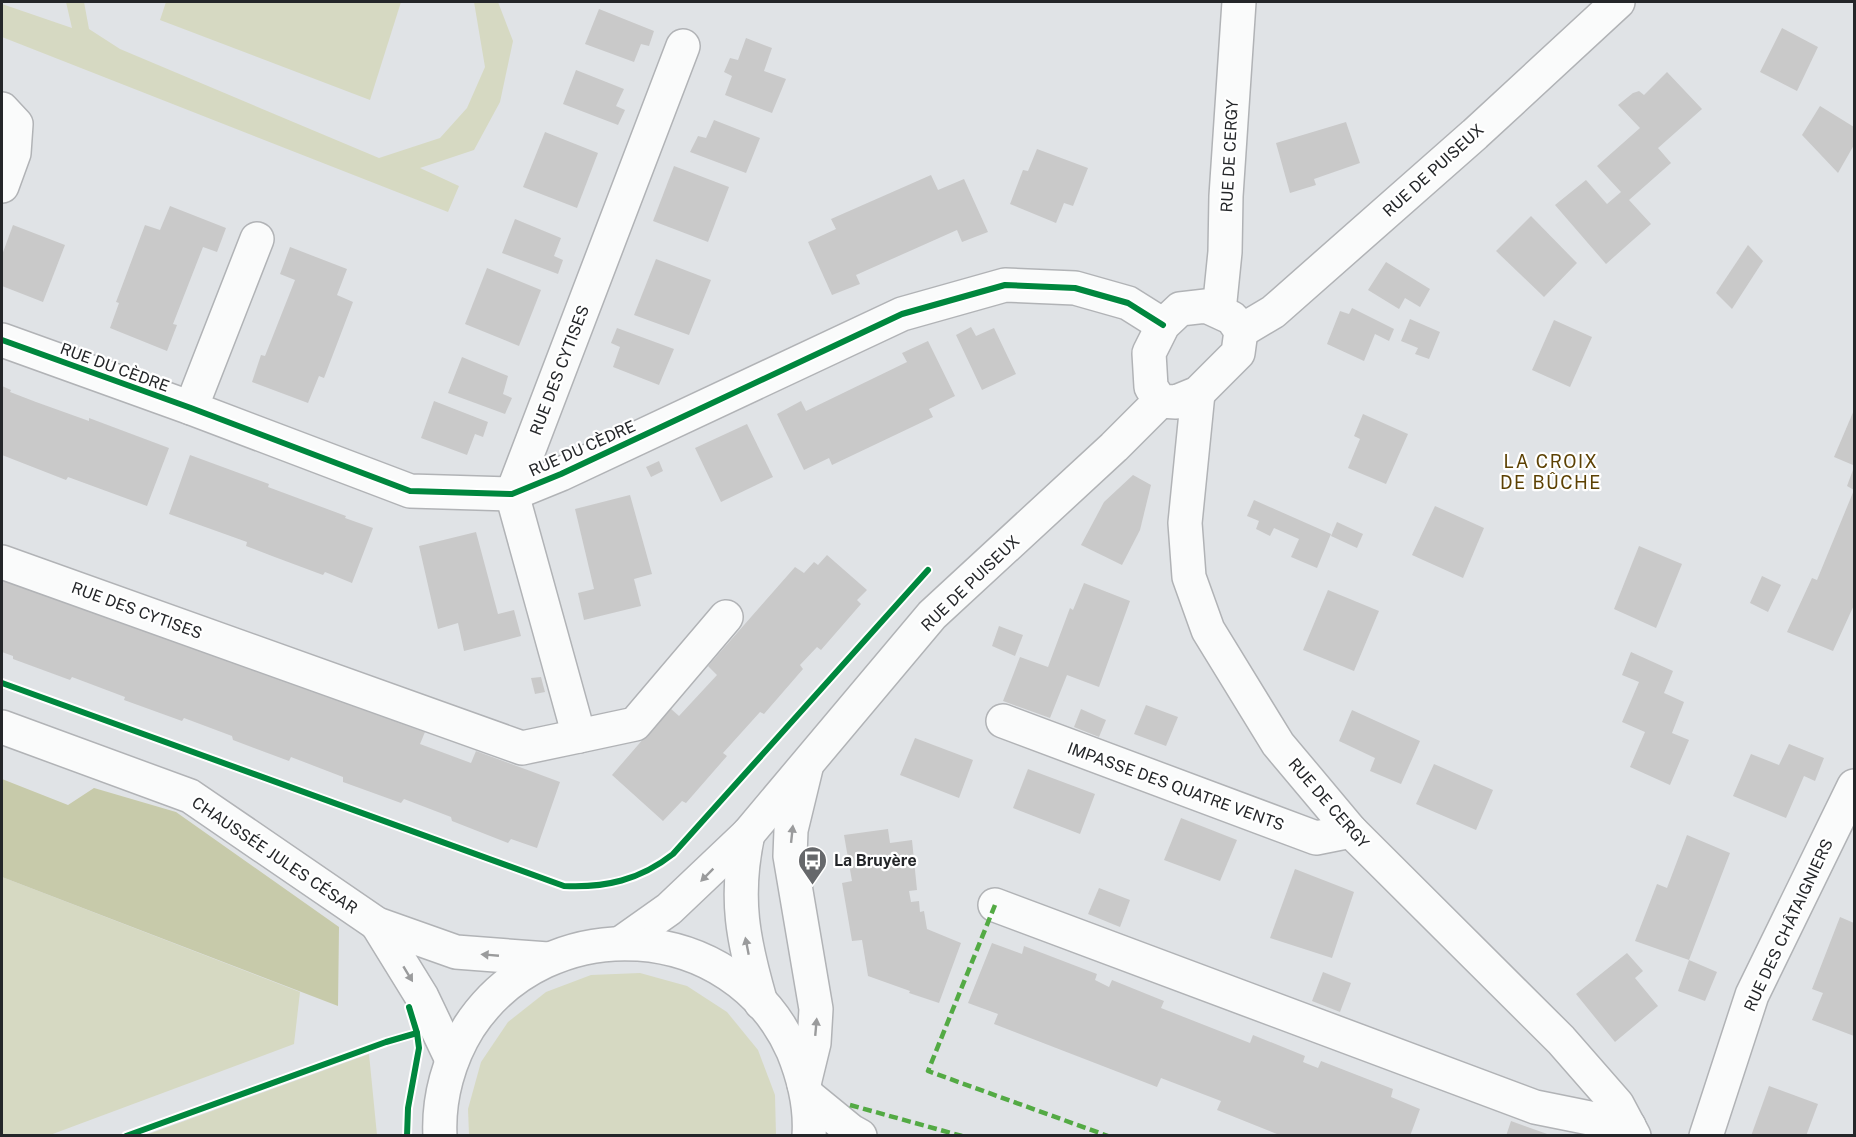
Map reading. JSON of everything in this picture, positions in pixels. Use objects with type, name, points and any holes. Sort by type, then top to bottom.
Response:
[{"type":"street","name":"RUE DE CERGY","points":[[1230,321],[1225,252],[1226,196],[1239,2]]},
{"type":"street","name":"RUE DE PUISEUX","points":[[1230,321],[1273,312],[1475,134],[1618,2]]},
{"type":"street","name":"RUE DES CYTISES","points":[[512,494],[683,46]]},
{"type":"street","points":[[2,109],[16,124],[14,153],[2,186]]},
{"type":"street","points":[[192,408],[257,239]]},
{"type":"street","name":"RUE DU CÈDRE","points":[[2,340],[192,408],[410,491],[512,494],[561,474],[902,314],[1005,285],[1075,288],[1128,303],[1163,325]]},
{"type":"street","points":[[1206,306],[1230,321],[1238,353],[1198,393],[1176,402],[1160,401],[1151,387],[1149,353],[1163,325],[1180,309],[1206,306]]},
{"type":"street","name":"RUE DE CERGY","points":[[1198,393],[1185,524],[1189,577],[1209,630],[1278,744],[1352,831],[1561,1040],[1617,1104],[1632,1131]]},
{"type":"street","name":"RUE DE PUISEUX","points":[[621,943],[669,909],[748,834],[932,615],[1114,447],[1160,401]]},
{"type":"street","points":[[512,494],[579,736]]},
{"type":"street","name":"RUE DES CYTISES","points":[[2,562],[522,748],[635,724],[726,617]]},
{"type":"street","name":"IMPASSE DES QUATRE VENTS","points":[[1003,721],[1316,838],[1352,831]]},
{"type":"street","name":"CHAUSSÉE JULES CÉSAR","points":[[2,727],[190,796],[377,924],[456,952],[548,959]]},
{"type":"street","points":[[808,761],[791,831],[790,856],[816,1009],[814,1043],[806,1090],[809,1136]]},
{"type":"street","name":"RUE DES CHÂTAIGNIERS","points":[[1706,1136],[1752,995],[1854,786]]},
{"type":"street","name":"RUE DE PUISEUX","points":[[748,834],[740,878],[741,910],[750,964],[761,1003]]},
{"type":"street","points":[[995,904],[1535,1107],[1632,1131]]},
{"type":"street","name":"CHAUSSÉE JULES CÉSAR","points":[[377,924],[422,997],[452,1060]]},
{"type":"street","points":[[440,1136],[441,1104],[452,1060],[462,1038],[490,1000],[527,970],[548,959],[584,947],[621,943],[660,946],[698,958],[732,977],[761,1003],[788,1041],[806,1090],[851,1131],[860,1136]]},
{"type":"green space","points":[[66,2],[84,2],[89,29],[120,49],[379,158],[440,138],[467,108],[485,67],[474,2],[498,2],[513,41],[500,102],[474,150],[420,168],[459,186],[448,212],[2,37],[2,4],[72,28]]},
{"type":"green space","points":[[166,2],[401,2],[370,100],[160,20]]},
{"type":"green space","points":[[2,779],[68,805],[94,788],[176,812],[339,927],[338,1006],[2,877]]},
{"type":"green space","points":[[2,877],[300,992],[294,1044],[50,1135],[2,1135]]},
{"type":"green space","points":[[640,973],[687,986],[727,1012],[758,1050],[775,1095],[776,1135],[469,1135],[468,1109],[481,1062],[508,1022],[546,992],[591,975]]},
{"type":"green space","points":[[369,1054],[377,1135],[146,1135]]},
{"type":"building","points":[[599,9],[654,31],[649,46],[641,44],[634,62],[585,44]]},
{"type":"building","points":[[1782,28],[1818,47],[1797,91],[1760,72]]},
{"type":"building","points":[[746,38],[772,48],[764,71],[786,79],[772,113],[725,95],[732,76],[724,72],[730,58],[738,60]]},
{"type":"building","points":[[576,70],[624,89],[616,106],[625,110],[618,125],[563,104]]},
{"type":"building","points":[[1667,72],[1702,109],[1658,148],[1671,163],[1629,200],[1651,224],[1606,264],[1555,205],[1586,180],[1607,204],[1621,192],[1597,166],[1640,128],[1618,105],[1633,93],[1639,91],[1644,95]]},
{"type":"building","points":[[1820,106],[1854,127],[1854,145],[1838,173],[1802,135]]},
{"type":"building","points":[[714,120],[760,138],[746,173],[690,152],[698,136],[706,138]]},
{"type":"building","points":[[1346,122],[1360,163],[1314,179],[1316,185],[1290,193],[1276,143]]},
{"type":"building","points":[[545,132],[598,153],[577,208],[523,187]]},
{"type":"building","points":[[1037,149],[1088,168],[1073,206],[1064,203],[1056,223],[1010,204],[1023,170],[1028,171]]},
{"type":"building","points":[[674,166],[729,187],[708,242],[653,221]]},
{"type":"building","points":[[931,175],[938,190],[964,179],[988,232],[962,242],[957,230],[856,275],[860,284],[832,295],[808,242],[836,229],[831,219]]},
{"type":"building","points":[[170,206],[226,228],[217,252],[203,247],[173,324],[177,325],[167,351],[110,328],[119,303],[116,302],[145,225],[160,230]]},
{"type":"building","points":[[1531,216],[1577,263],[1544,297],[1496,251]]},
{"type":"building","points":[[515,219],[561,238],[554,256],[563,260],[558,274],[502,253]]},
{"type":"building","points":[[13,225],[65,245],[43,302],[2,286],[2,255]]},
{"type":"building","points":[[1748,245],[1763,261],[1732,309],[1716,293]]},
{"type":"building","points":[[290,247],[347,269],[337,295],[353,302],[324,378],[319,376],[308,403],[252,382],[261,355],[265,356],[295,280],[280,274]]},
{"type":"building","points":[[656,259],[711,280],[689,335],[634,315]]},
{"type":"building","points":[[1386,262],[1430,289],[1420,307],[1405,298],[1399,309],[1368,290]]},
{"type":"building","points":[[487,268],[541,290],[519,346],[465,324]]},
{"type":"building","points":[[1352,308],[1394,329],[1389,341],[1375,334],[1364,361],[1327,344],[1340,311],[1349,314]]},
{"type":"building","points":[[1410,319],[1440,332],[1429,359],[1415,354],[1418,348],[1401,341]]},
{"type":"building","points":[[1554,320],[1592,337],[1570,387],[1532,370]]},
{"type":"building","points":[[971,327],[976,336],[994,328],[1016,374],[982,390],[956,335]]},
{"type":"building","points":[[617,328],[674,349],[659,385],[613,367],[620,347],[611,343]]},
{"type":"building","points":[[928,341],[955,396],[929,409],[933,417],[832,465],[829,458],[804,470],[777,414],[801,401],[806,411],[907,362],[902,353]]},
{"type":"building","points":[[462,357],[508,376],[503,394],[512,398],[505,414],[448,393]]},
{"type":"building","points":[[2,386],[11,390],[10,392],[36,402],[89,421],[89,418],[169,448],[147,506],[68,477],[66,480],[2,455]]},
{"type":"building","points":[[434,401],[488,422],[483,437],[475,434],[467,455],[421,438]]},
{"type":"building","points":[[1854,410],[1854,458],[1853,465],[1834,457]]},
{"type":"building","points":[[1363,414],[1408,434],[1386,484],[1348,468],[1360,439],[1354,436]]},
{"type":"building","points":[[747,424],[773,477],[721,502],[695,448]]},
{"type":"building","points":[[190,455],[269,484],[268,487],[373,528],[352,583],[272,556],[246,546],[247,542],[169,514]]},
{"type":"building","points":[[659,461],[663,471],[651,477],[646,467]]},
{"type":"building","points":[[1854,467],[1854,490],[1847,486]]},
{"type":"building","points":[[1133,475],[1151,485],[1140,530],[1122,565],[1081,545],[1104,502]]},
{"type":"building","points":[[1854,490],[1854,605],[1833,651],[1787,632],[1812,578],[1817,580]]},
{"type":"building","points":[[630,495],[652,574],[634,579],[641,606],[584,620],[578,593],[594,589],[575,509]]},
{"type":"building","points":[[1254,500],[1331,534],[1317,568],[1291,557],[1299,539],[1274,528],[1270,536],[1256,529],[1259,521],[1247,516]]},
{"type":"building","points":[[1435,506],[1484,528],[1463,578],[1412,555]]},
{"type":"building","points":[[1337,522],[1363,534],[1357,548],[1331,536]]},
{"type":"building","points":[[476,532],[498,614],[514,610],[521,636],[464,651],[458,623],[438,629],[419,546]]},
{"type":"building","points":[[1639,546],[1682,564],[1656,628],[1614,609]]},
{"type":"building","points":[[827,555],[867,590],[857,600],[861,604],[821,650],[817,647],[800,665],[803,669],[764,714],[760,712],[723,753],[727,756],[686,803],[682,801],[663,821],[612,775],[670,708],[679,716],[717,675],[708,666],[795,567],[804,573],[814,562],[818,565]]},
{"type":"building","points":[[1762,576],[1781,585],[1768,612],[1750,603]]},
{"type":"building","points":[[2,577],[425,732],[420,744],[471,763],[476,751],[560,782],[537,848],[511,839],[508,843],[404,799],[401,803],[343,782],[343,777],[291,757],[289,761],[184,718],[182,721],[124,700],[125,697],[72,677],[70,680],[13,659],[13,656],[2,652]]},
{"type":"building","points":[[1084,583],[1130,601],[1099,687],[1067,675],[1050,718],[1003,701],[1020,657],[1048,667],[1070,608],[1073,610]]},
{"type":"building","points":[[1328,590],[1379,611],[1354,671],[1303,650]]},
{"type":"building","points":[[999,626],[1023,635],[1015,656],[992,646]]},
{"type":"building","points":[[1631,652],[1673,671],[1664,693],[1684,702],[1672,733],[1689,740],[1670,785],[1630,767],[1645,732],[1622,722],[1639,682],[1622,675]]},
{"type":"building","points":[[541,677],[545,692],[535,694],[531,678]]},
{"type":"building","points":[[1146,705],[1178,717],[1166,746],[1134,734]]},
{"type":"building","points":[[1081,709],[1106,720],[1099,737],[1074,727]]},
{"type":"building","points":[[1352,710],[1420,741],[1401,784],[1370,771],[1375,758],[1339,741]]},
{"type":"building","points":[[915,738],[973,760],[959,798],[900,775]]},
{"type":"building","points":[[1789,744],[1824,758],[1815,781],[1804,776],[1786,818],[1733,796],[1751,754],[1779,765]]},
{"type":"building","points":[[1434,764],[1493,790],[1476,830],[1416,804]]},
{"type":"building","points":[[1028,769],[1095,794],[1080,834],[1013,808]]},
{"type":"building","points":[[1181,818],[1237,840],[1220,881],[1164,860]]},
{"type":"building","points":[[888,829],[890,843],[912,840],[917,890],[909,891],[911,902],[919,901],[920,912],[924,911],[927,929],[961,943],[939,1003],[868,976],[862,940],[852,941],[842,883],[852,881],[844,835]]},
{"type":"building","points":[[1687,835],[1730,853],[1689,960],[1635,941],[1657,884],[1667,888]]},
{"type":"building","points":[[1295,869],[1354,892],[1332,958],[1270,938]]},
{"type":"building","points":[[1099,888],[1130,900],[1120,927],[1088,914]]},
{"type":"building","points":[[1840,917],[1854,923],[1854,1036],[1812,1020],[1823,993],[1812,989]]},
{"type":"building","points":[[992,943],[1022,954],[1024,946],[1097,974],[1095,980],[1109,987],[1112,980],[1164,1001],[1161,1008],[1250,1043],[1253,1035],[1305,1056],[1303,1062],[1318,1068],[1321,1061],[1393,1089],[1391,1097],[1420,1109],[1410,1136],[1282,1136],[1217,1110],[1221,1101],[1161,1078],[1157,1087],[994,1024],[998,1014],[968,1003]]},
{"type":"building","points":[[1627,953],[1643,971],[1635,978],[1658,1006],[1615,1042],[1576,994]]},
{"type":"building","points":[[1689,960],[1717,972],[1705,1001],[1678,991]]},
{"type":"building","points":[[1323,972],[1351,983],[1340,1012],[1312,1001]]},
{"type":"building","points":[[1769,1086],[1818,1104],[1806,1136],[1751,1136]]},
{"type":"building","points":[[1511,1121],[1550,1135],[1550,1136],[1506,1136]]},
{"type":"marked path","points":[[995,905],[928,1071],[1108,1136]]},
{"type":"marked path","points":[[850,1105],[962,1136]]},
{"type":"cycle path","points":[[2,340],[191,408],[410,491],[512,494],[561,474],[902,314],[1005,285],[1075,288],[1128,303],[1163,325]]},
{"type":"cycle path","points":[[2,683],[564,886],[594,886],[635,876],[673,854],[928,570]]},
{"type":"cycle path","points":[[407,1136],[408,1108],[419,1048],[409,1007]]},
{"type":"cycle path","points":[[126,1136],[386,1042],[417,1033]]},
{"type":"place","name":"La Bruyère","points":[[813,886]]},
{"type":"district","name":"LA CROIX DE BÛCHE","points":[[1551,472]]}]
